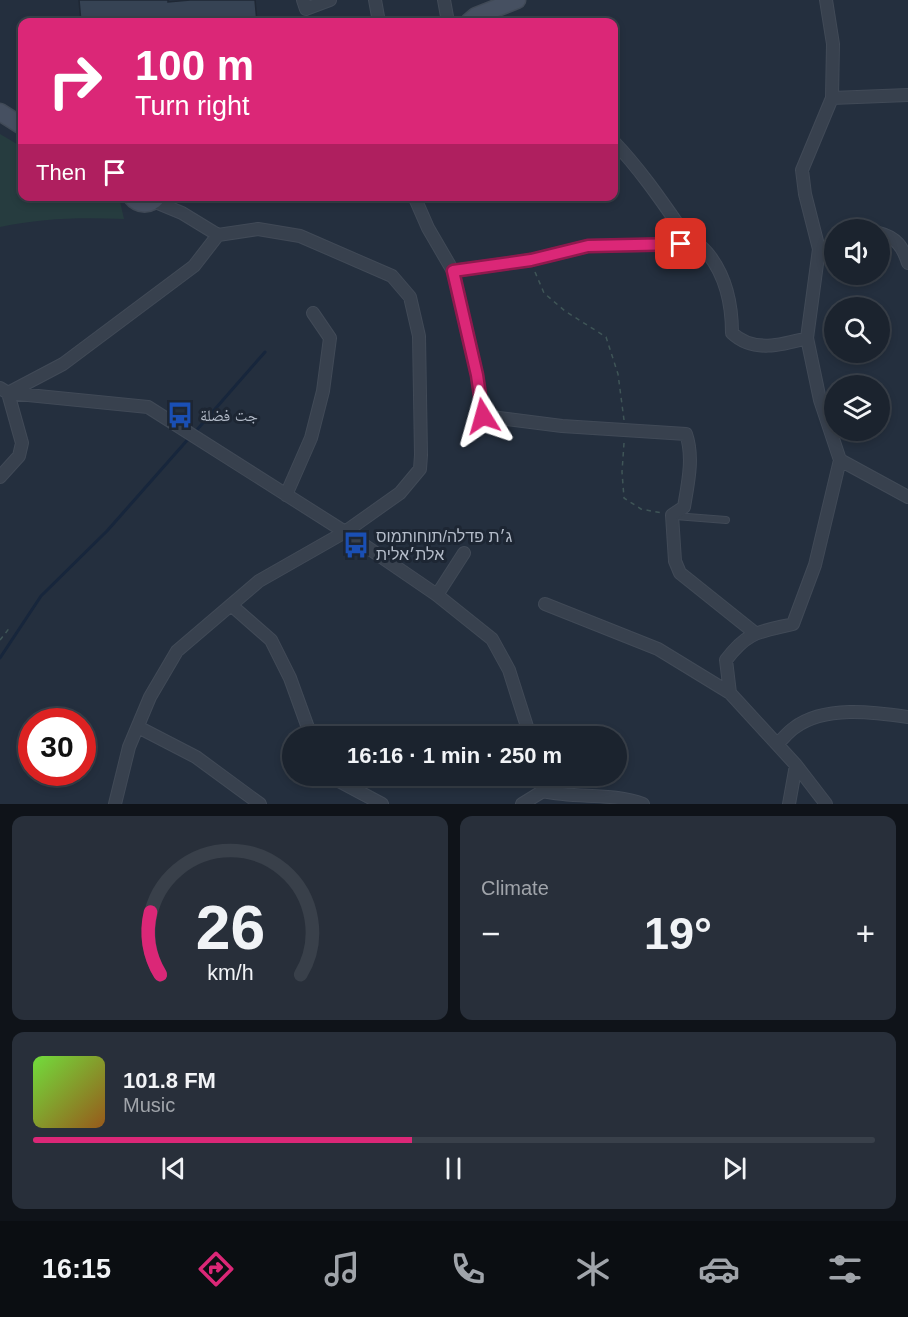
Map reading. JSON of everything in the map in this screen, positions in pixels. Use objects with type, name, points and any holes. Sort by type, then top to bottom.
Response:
[{"type":"street","points":[[303,0],[306,9],[330,0]]},
{"type":"street","points":[[375,0],[378,18]]},
{"type":"street","points":[[444,0],[447,18]]},
{"type":"street","points":[[474,18],[517,0]]},
{"type":"street","points":[[730,693],[726,660],[737,646],[755,633],[793,624],[815,565],[840,460],[820,400],[807,338],[819,249],[805,194],[802,170],[832,98],[833,44],[826,0]]},
{"type":"street","points":[[832,98],[908,95]]},
{"type":"street","points":[[0,112],[18,123]]},
{"type":"street","points":[[0,124],[18,135]]},
{"type":"street","points":[[618,147],[660,198],[683,231],[709,255],[726,289],[732,313],[732,333],[740,340],[753,345],[780,346],[807,338]]},
{"type":"street","points":[[136,201],[143,204],[150,201]]},
{"type":"street","points":[[115,804],[129,747],[150,697],[177,651],[259,581],[345,532],[400,493],[420,469],[419,336],[410,297],[392,276],[300,236],[258,230],[218,235],[159,201]]},
{"type":"street","points":[[416,201],[428,228],[453,271],[477,375],[483,416],[562,426],[686,434],[690,446],[689,475],[684,507],[672,515],[675,561],[680,573],[755,633]]},
{"type":"street","points":[[4,391],[63,364],[194,266],[218,235]]},
{"type":"street","points":[[890,237],[905,245],[908,263]]},
{"type":"street","points":[[453,271],[531,260],[588,246],[697,244]]},
{"type":"street","points":[[819,249],[824,248]]},
{"type":"street","points":[[286,495],[311,438],[324,380],[330,338],[314,313]]},
{"type":"street","points":[[0,477],[19,456],[22,443],[4,391]]},
{"type":"street","points":[[4,391],[148,407],[345,532],[437,595],[492,639],[509,670],[527,726]]},
{"type":"street","points":[[840,460],[908,497]]},
{"type":"street","points":[[437,595],[464,553]]},
{"type":"street","points":[[545,604],[658,650],[730,693],[796,765],[826,804]]},
{"type":"street","points":[[231,605],[271,640],[290,678],[307,726]]},
{"type":"street","points":[[777,744],[795,726],[825,714],[872,712],[908,717]]},
{"type":"street","points":[[138,727],[196,757],[260,804]]},
{"type":"street","points":[[789,804],[796,765]]},
{"type":"street","points":[[348,786],[382,804]]},
{"type":"street","points":[[542,786],[543,791]]},
{"type":"street","points":[[522,804],[543,791],[563,796],[628,798],[643,804]]},
{"type":"lane","points":[[672,515],[726,520]]},
{"type":"path","points":[[531,260],[544,293],[606,337],[618,374],[625,430],[622,472],[624,498],[641,509],[672,515]]},
{"type":"path","points":[[0,640],[11,626]]},
{"type":"green space","points":[[0,134],[18,145],[18,201],[120,201],[124,219],[62,219],[0,227]]},
{"type":"building","points":[[79,0],[168,0],[168,2],[255,0],[257,18],[81,18]]},
{"type":"waterway","points":[[195,432],[265,352]]},
{"type":"waterway","points":[[0,658],[41,596],[107,531],[190,437]]},
{"type":"place","name":"جت فضلة","points":[[180,415]]},
{"type":"place","name":"ג׳ת פדלה/תוחותמוס אלת׳אלית","points":[[356,545]]},
{"type":"route","points":[[483,416],[477,375],[453,271],[531,260],[588,246],[681,244]]}]
